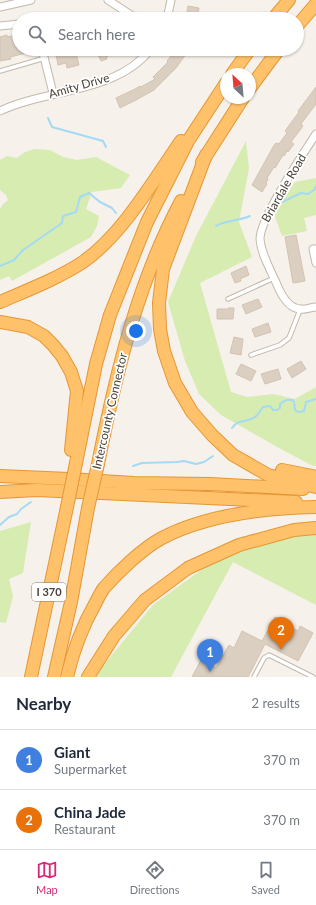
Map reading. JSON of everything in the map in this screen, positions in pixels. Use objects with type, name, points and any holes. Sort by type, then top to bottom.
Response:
[{"type":"highway","points":[[279,12],[289,0]]},
{"type":"highway","points":[[304,18],[316,4]]},
{"type":"highway","points":[[236,68],[245,56]]},
{"type":"highway","points":[[256,80],[274,56]]},
{"type":"highway","points":[[0,302],[68,271],[97,250],[124,222],[185,135],[220,90]]},
{"type":"highway","name":"Intercounty Connector","points":[[31,677],[67,507],[73,463],[96,364],[110,315],[146,222],[188,141],[220,91]]},
{"type":"highway","name":"Intercounty Connector","points":[[54,677],[71,602],[88,508],[116,378],[126,339],[168,225],[206,155],[239,104]]},
{"type":"highway","points":[[206,155],[163,269],[159,303],[160,329],[164,352],[175,383],[192,412],[212,435],[233,455],[268,474],[316,487]]},
{"type":"highway","points":[[0,322],[28,327],[44,336],[62,356],[71,372],[76,391],[73,463]]},
{"type":"highway","points":[[212,435],[263,465],[292,473],[316,477]]},
{"type":"highway","points":[[0,476],[134,484],[210,484],[316,490]]},
{"type":"highway","points":[[0,492],[38,490],[316,503]]},
{"type":"highway","points":[[66,677],[84,622],[104,589],[130,561],[161,539],[199,523],[247,513],[316,507]]},
{"type":"highway","points":[[88,677],[114,636],[145,600],[188,568],[239,545],[294,530],[316,528]]},
{"type":"street","points":[[0,7],[31,0]]},
{"type":"street","points":[[108,0],[126,12]]},
{"type":"street","points":[[168,12],[171,0]]},
{"type":"street","points":[[0,26],[12,25]]},
{"type":"street","name":"Amity Drive","points":[[0,111],[18,103],[91,85],[120,74],[133,66],[144,56]]},
{"type":"street","points":[[45,58],[53,94]]},
{"type":"street","name":"Briardale Road","points":[[300,310],[292,306],[283,297],[263,253],[260,239],[261,229],[302,155],[316,134]]},
{"type":"street","points":[[316,249],[313,250],[316,263]]},
{"type":"street","points":[[300,310],[316,307]]},
{"type":"lane","points":[[0,71],[45,58]]},
{"type":"lane","points":[[228,299],[274,278]]},
{"type":"lane","points":[[251,355],[280,345],[289,338],[300,310]]},
{"type":"lane","points":[[254,677],[264,658],[269,655],[313,677]]},
{"type":"green space","points":[[246,141],[249,168],[239,222],[252,257],[200,283],[231,392],[247,397],[273,394],[295,399],[316,387],[316,466],[313,466],[279,448],[221,415],[199,394],[185,361],[168,302],[196,236]]},
{"type":"green space","points":[[35,149],[50,150],[63,157],[77,160],[96,157],[130,175],[121,188],[92,192],[86,209],[99,216],[97,226],[91,237],[12,281],[9,276],[0,280],[0,209],[8,200],[6,195],[0,190],[0,160],[7,156],[17,158],[25,152]]},
{"type":"green space","points":[[316,178],[316,215],[304,218],[307,231],[282,236],[274,214],[295,182]]},
{"type":"green space","points":[[31,522],[23,573],[9,579],[13,596],[6,623],[0,622],[0,531]]},
{"type":"green space","points":[[316,533],[316,605],[233,562],[171,677],[97,677],[102,667],[153,605],[219,557],[291,535]]},
{"type":"building","points":[[188,6],[199,8],[198,12],[187,12]]},
{"type":"building","points":[[7,35],[7,37],[12,36],[12,56],[14,56],[10,57],[11,59],[0,61],[0,37]]},
{"type":"building","points":[[56,56],[77,56],[79,65],[67,68],[66,63],[58,65]]},
{"type":"building","points":[[98,56],[108,56],[106,57],[107,59],[101,61]]},
{"type":"building","points":[[171,56],[185,56],[176,68],[154,90],[120,108],[116,98],[155,79],[153,77],[168,62],[167,61]]},
{"type":"building","points":[[316,87],[316,104],[301,124],[303,126],[291,142],[294,144],[284,156],[283,155],[267,178],[267,184],[262,192],[252,185],[273,147],[276,143],[279,144],[287,133],[285,131]]},
{"type":"building","points":[[296,235],[305,281],[293,283],[285,237]]},
{"type":"building","points":[[246,266],[249,275],[240,279],[241,281],[235,283],[231,273]]},
{"type":"building","points":[[258,299],[262,307],[246,314],[242,305]]},
{"type":"building","points":[[234,308],[233,319],[217,319],[217,309]]},
{"type":"building","points":[[268,323],[271,332],[255,337],[252,329]]},
{"type":"building","points":[[234,337],[243,339],[241,355],[230,353]]},
{"type":"building","points":[[301,361],[306,369],[292,378],[287,369]]},
{"type":"building","points":[[241,364],[256,371],[251,381],[236,374]]},
{"type":"building","points":[[278,369],[281,379],[265,384],[261,374]]},
{"type":"building","points":[[275,617],[283,621],[282,623],[298,631],[300,626],[313,633],[298,661],[265,644],[248,677],[192,677],[201,660],[216,668],[229,645],[234,648],[242,631],[262,641]]},
{"type":"waterway","points":[[48,118],[52,127],[103,141],[106,147]]},
{"type":"waterway","points":[[282,202],[301,193],[308,194],[314,190],[316,186]]},
{"type":"waterway","points":[[0,266],[14,260],[23,250],[62,223],[63,216],[76,212],[80,197],[89,193],[100,202],[112,208],[116,213]]},
{"type":"waterway","points":[[216,226],[250,216]]},
{"type":"waterway","points":[[232,428],[237,423],[255,417],[263,407],[270,406],[273,410],[277,410],[280,408],[280,404],[286,400],[292,400],[294,402],[295,410],[300,412],[304,411],[306,402],[316,399]]},
{"type":"waterway","points":[[133,466],[142,463],[184,461],[196,464],[204,462],[213,456]]},
{"type":"waterway","points":[[0,525],[9,517],[17,514],[31,502]]},
{"type":"place","name":"China Jade","points":[[281,650]]},
{"type":"place","name":"Giant","points":[[210,672]]}]
